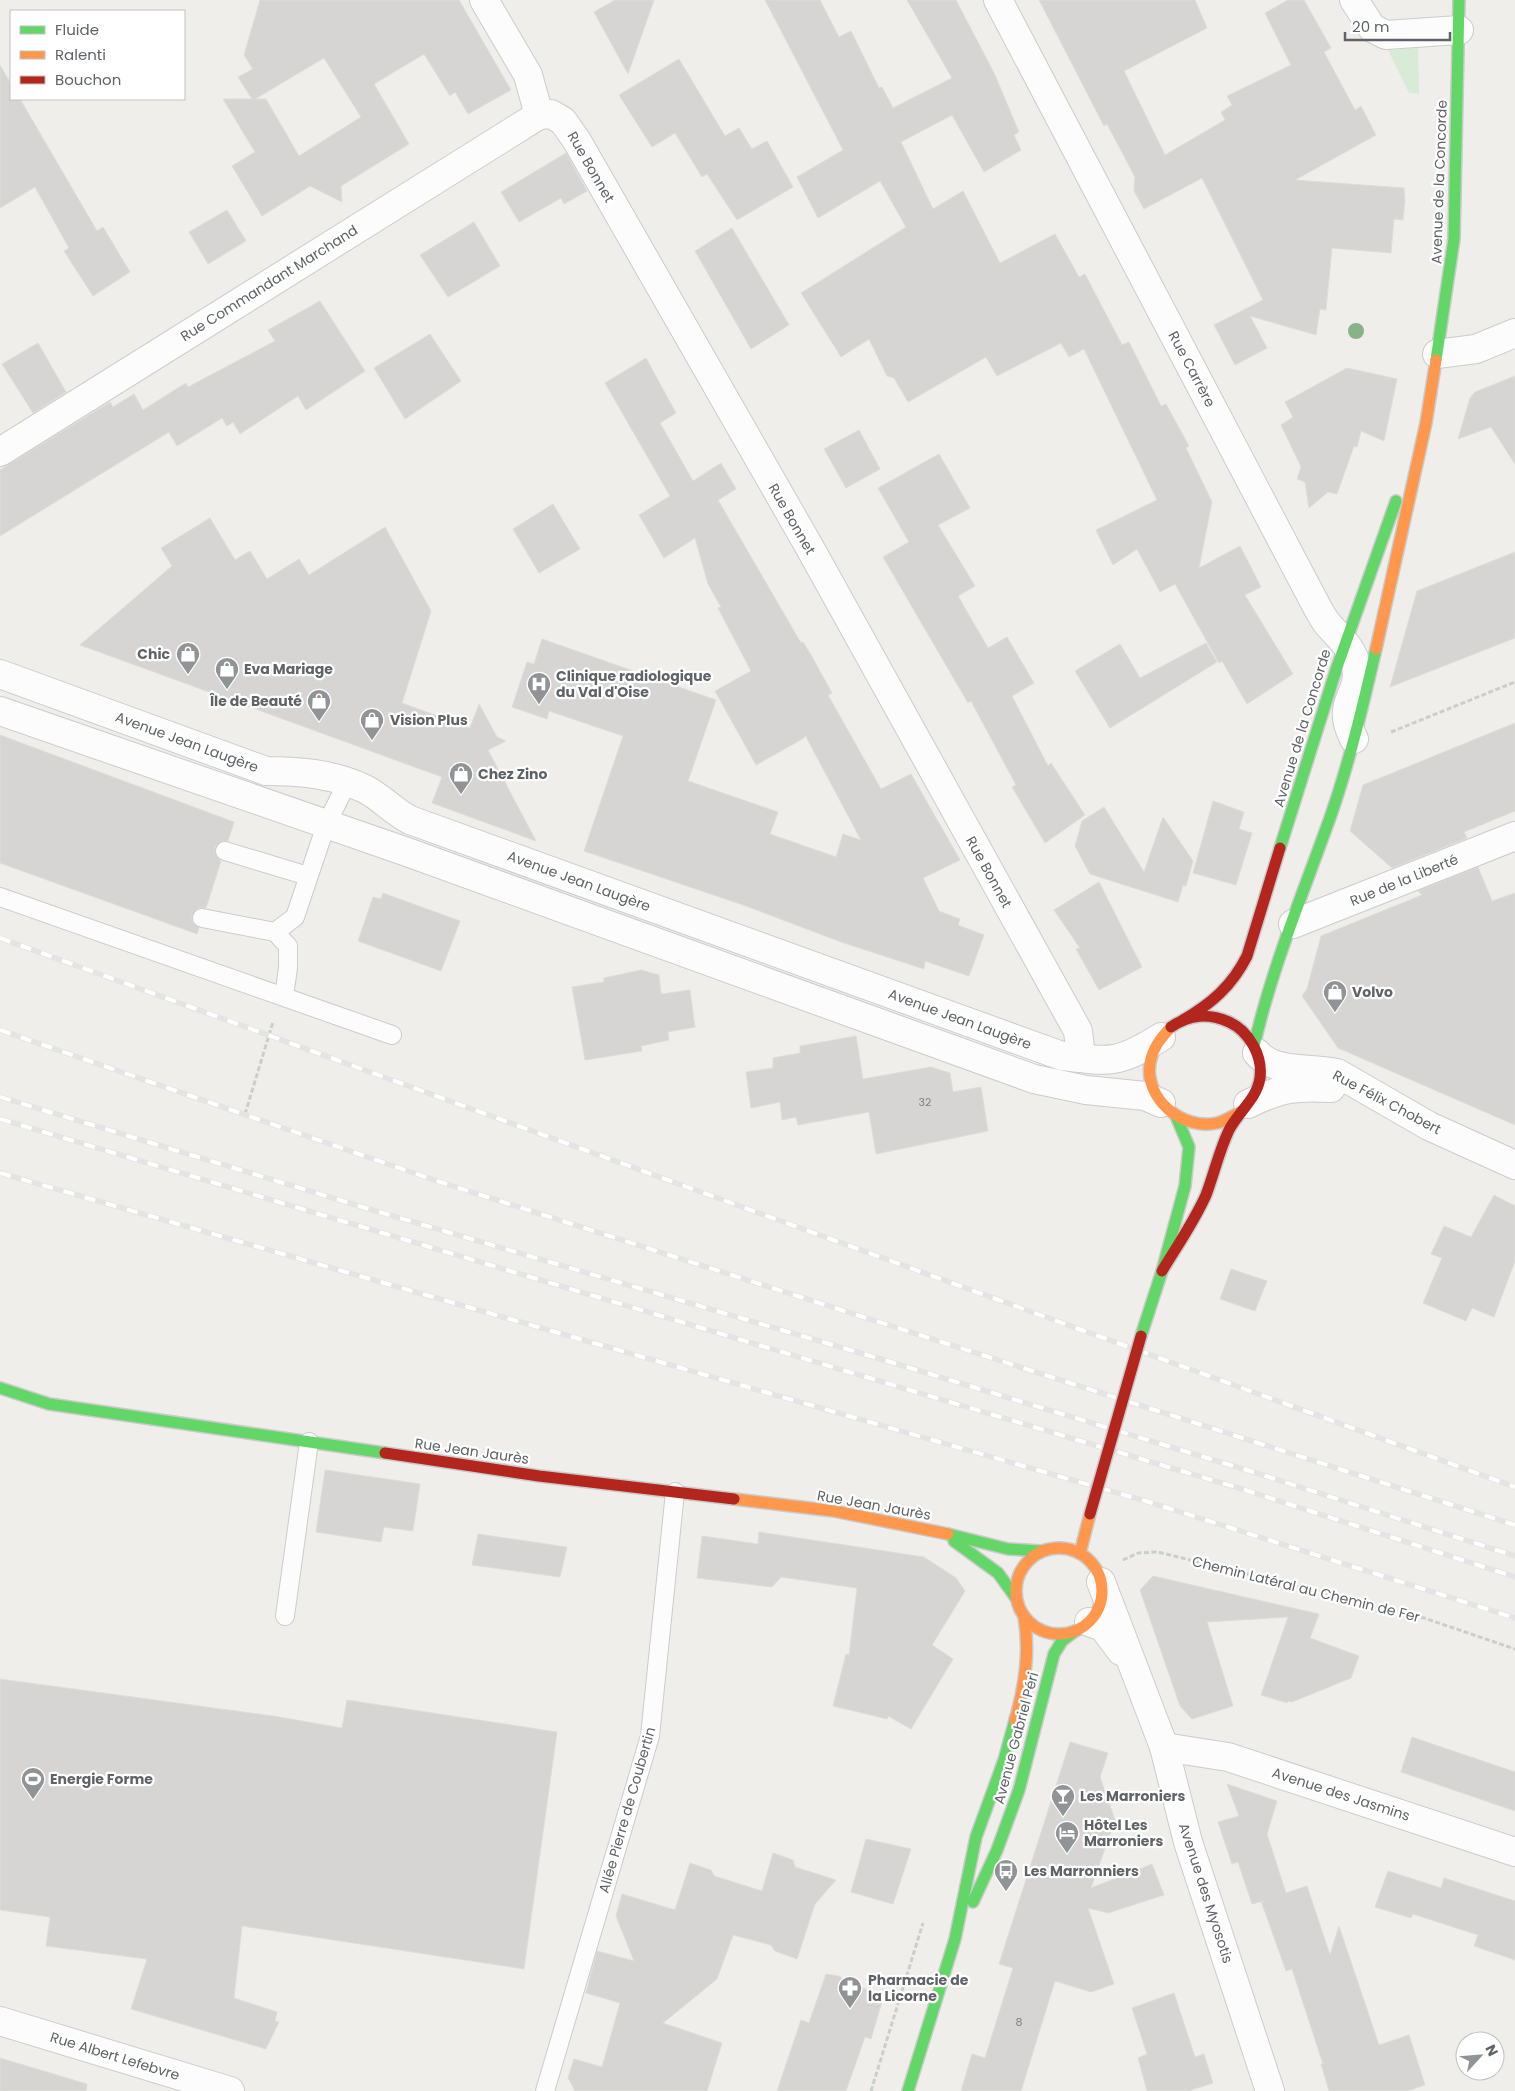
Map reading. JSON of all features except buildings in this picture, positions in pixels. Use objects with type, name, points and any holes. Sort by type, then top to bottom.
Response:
[{"type":"main road","name":"Avenue de la Concorde","points":[[1255,1049],[1264,1002],[1332,812],[1354,739],[1396,564],[1426,423],[1454,239],[1459,0]]},
{"type":"main road","name":"Avenue de la Concorde","points":[[1182,1020],[1222,994],[1241,971],[1367,576],[1426,423]]},
{"type":"main road","points":[[1080,1553],[1185,1186],[1189,1146],[1169,1109],[1153,1088],[1150,1075],[1151,1061],[1161,1037],[1173,1026],[1182,1020],[1213,1015],[1226,1019],[1238,1026],[1255,1049],[1260,1077],[1257,1089],[1227,1133],[1202,1204],[1162,1271]]},
{"type":"main road","points":[[1169,1109],[1191,1124],[1205,1125],[1224,1122],[1245,1107]]},
{"type":"main road","name":"Rue Jean Jaurès","points":[[0,1388],[49,1404],[539,1476],[834,1511],[914,1526],[1008,1549],[1041,1551]]},
{"type":"main road","name":"Rue Jean Jaurès","points":[[942,1533],[988,1565],[1012,1588],[1016,1598]]},
{"type":"main road","points":[[1054,1548],[1068,1548],[1080,1553],[1093,1564],[1100,1577],[1100,1605],[1082,1627],[1049,1633],[1035,1627],[1024,1616],[1016,1598],[1016,1587],[1020,1572],[1028,1560],[1041,1551],[1054,1548]]},
{"type":"main road","name":"Avenue Gabriel Péri","points":[[908,2091],[955,1939],[976,1838],[1004,1760],[1022,1696],[1028,1665],[1028,1642],[1024,1616]]},
{"type":"main road","name":"Avenue Gabriel Péri","points":[[955,1939],[997,1850],[1012,1813],[1024,1774],[1054,1654],[1062,1641],[1082,1627]]},
{"type":"street","points":[[484,0],[528,74],[539,115]]},
{"type":"street","name":"Rue Carrère","points":[[998,0],[1307,588],[1326,622],[1345,643],[1357,667],[1356,680],[1345,716],[1346,725],[1354,739]]},
{"type":"street","points":[[1354,0],[1372,28],[1386,35],[1459,30]]},
{"type":"street","name":"Rue Bonnet","points":[[539,115],[551,114],[563,121],[577,141],[814,557],[1078,1031],[1081,1058]]},
{"type":"street","name":"Rue Commandant Marchand","points":[[0,452],[539,115]]},
{"type":"street","points":[[1437,354],[1476,349],[1515,333]]},
{"type":"street","name":"Avenue Jean Laugère","points":[[0,674],[266,770],[301,771],[347,783],[365,790],[410,820],[1062,1056],[1121,1059],[1138,1052],[1161,1037]]},
{"type":"street","points":[[0,711],[716,962],[1034,1079],[1086,1090],[1138,1095],[1169,1109]]},
{"type":"street","name":"Rue de la Liberté","points":[[1293,924],[1515,836]]},
{"type":"street","name":"Rue Félix Chobert","points":[[1255,1049],[1262,1059],[1279,1066],[1320,1069],[1337,1073],[1392,1107],[1515,1165]]},
{"type":"street","points":[[1245,1107],[1278,1090],[1322,1087],[1353,1091],[1392,1107]]},
{"type":"street","name":"Avenue des Myosotis","points":[[1100,1577],[1132,1667],[1164,1747],[1188,1842],[1270,2091]]},
{"type":"street","name":"Avenue des Myosotis","points":[[1082,1627],[1103,1627],[1113,1638],[1132,1667]]},
{"type":"street","name":"Avenue des Jasmins","points":[[1164,1747],[1228,1757],[1515,1852]]},
{"type":"street","name":"Rue Albert Lefebvre","points":[[0,2021],[230,2091]]},
{"type":"lane","points":[[275,932],[295,916],[326,825],[347,783]]},
{"type":"lane","points":[[225,851],[308,876]]},
{"type":"lane","points":[[0,897],[392,1035]]},
{"type":"lane","points":[[202,918],[275,932],[288,946],[288,968],[284,996]]},
{"type":"lane","points":[[285,1616],[309,1442]]},
{"type":"lane","name":"Allée Pierre de Coubertin","points":[[545,2091],[650,1736],[675,1492]]},
{"type":"path","points":[[1354,739],[1376,737],[1515,682]]},
{"type":"path","points":[[244,1114],[268,1035],[284,996]]},
{"type":"path","name":"Chemin Latéral au Chemin de Fer","points":[[1100,1577],[1138,1553],[1158,1552],[1424,1618],[1515,1649]]},
{"type":"green space","points":[[1418,48],[1419,94],[1409,93],[1388,50]]},
{"type":"railway","points":[[0,938],[1515,1487]]},
{"type":"railway","points":[[0,1030],[434,1180],[1515,1525]]},
{"type":"railway","points":[[0,1097],[369,1209],[884,1360],[1250,1471],[1515,1556]]},
{"type":"railway","points":[[0,1119],[1242,1489],[1515,1577]]},
{"type":"railway","points":[[0,1173],[1149,1502],[1515,1618]]},
{"type":"traffic: fast","points":[[1436,360],[1454,239],[1459,0]]},
{"type":"traffic: fast","points":[[1280,848],[1336,670],[1396,501]]},
{"type":"traffic: fast","points":[[1254,1046],[1279,958],[1344,774],[1376,649]]},
{"type":"traffic: fast","points":[[1141,1336],[1162,1271],[1185,1186],[1189,1147],[1176,1116]]},
{"type":"traffic: fast","points":[[0,1388],[49,1404],[385,1453]]},
{"type":"traffic: fast","points":[[948,1534],[1008,1549],[1041,1551]]},
{"type":"traffic: fast","points":[[954,1541],[998,1573],[1016,1598]]},
{"type":"traffic: fast","points":[[973,1902],[997,1850],[1019,1790],[1054,1654],[1062,1641],[1075,1631]]},
{"type":"traffic: fast","points":[[908,2091],[955,1939],[976,1837],[1004,1760],[1015,1720]]},
{"type":"traffic: slow","points":[[1376,649],[1426,423],[1436,360]]},
{"type":"traffic: slow","points":[[1171,1027],[1155,1047],[1150,1063],[1153,1089],[1168,1110],[1191,1122],[1204,1124],[1220,1122],[1242,1111]]},
{"type":"traffic: slow","points":[[734,1499],[834,1511],[948,1534]]},
{"type":"traffic: slow","points":[[1080,1553],[1090,1514]]},
{"type":"traffic: slow","points":[[1059,1548],[1075,1551],[1083,1555],[1095,1567],[1099,1575],[1102,1591],[1099,1607],[1095,1615],[1083,1627],[1075,1631],[1059,1634],[1043,1631],[1035,1627],[1023,1615],[1019,1607],[1016,1591],[1019,1575],[1023,1567],[1035,1555],[1043,1551],[1059,1548]]},
{"type":"traffic: slow","points":[[1015,1720],[1026,1668],[1027,1643],[1024,1616]]},
{"type":"traffic: jam","points":[[1183,1020],[1212,1001],[1228,985],[1241,967],[1247,956],[1280,848]]},
{"type":"traffic: jam","points":[[1162,1271],[1201,1205],[1225,1138],[1233,1123],[1251,1099],[1260,1078],[1257,1053],[1243,1031],[1236,1026],[1214,1017],[1199,1016],[1185,1019],[1171,1027]]},
{"type":"traffic: jam","points":[[1090,1514],[1141,1336]]},
{"type":"traffic: jam","points":[[385,1453],[539,1476],[734,1499]]},
{"type":"place","name":"Chic","points":[[188,675]]},
{"type":"place","name":"Eva Mariage","points":[[227,690]]},
{"type":"place","name":"Clinique radiologique du Val d'Oise","points":[[539,705]]},
{"type":"place","name":"Île de Beauté","points":[[319,722]]},
{"type":"place","name":"Vision Plus","points":[[372,741]]},
{"type":"place","name":"Chez Zino","points":[[461,795]]},
{"type":"place","name":"Volvo","points":[[1335,1013]]},
{"type":"place","name":"Energie Forme","points":[[33,1800]]},
{"type":"place","name":"Les Marroniers","points":[[1063,1817]]},
{"type":"place","name":"Hôtel Les Marroniers","points":[[1067,1854]]},
{"type":"place","name":"Les Marronniers","points":[[1006,1892]]},
{"type":"place","name":"Pharmacie de la Licorne","points":[[850,2009]]}]
